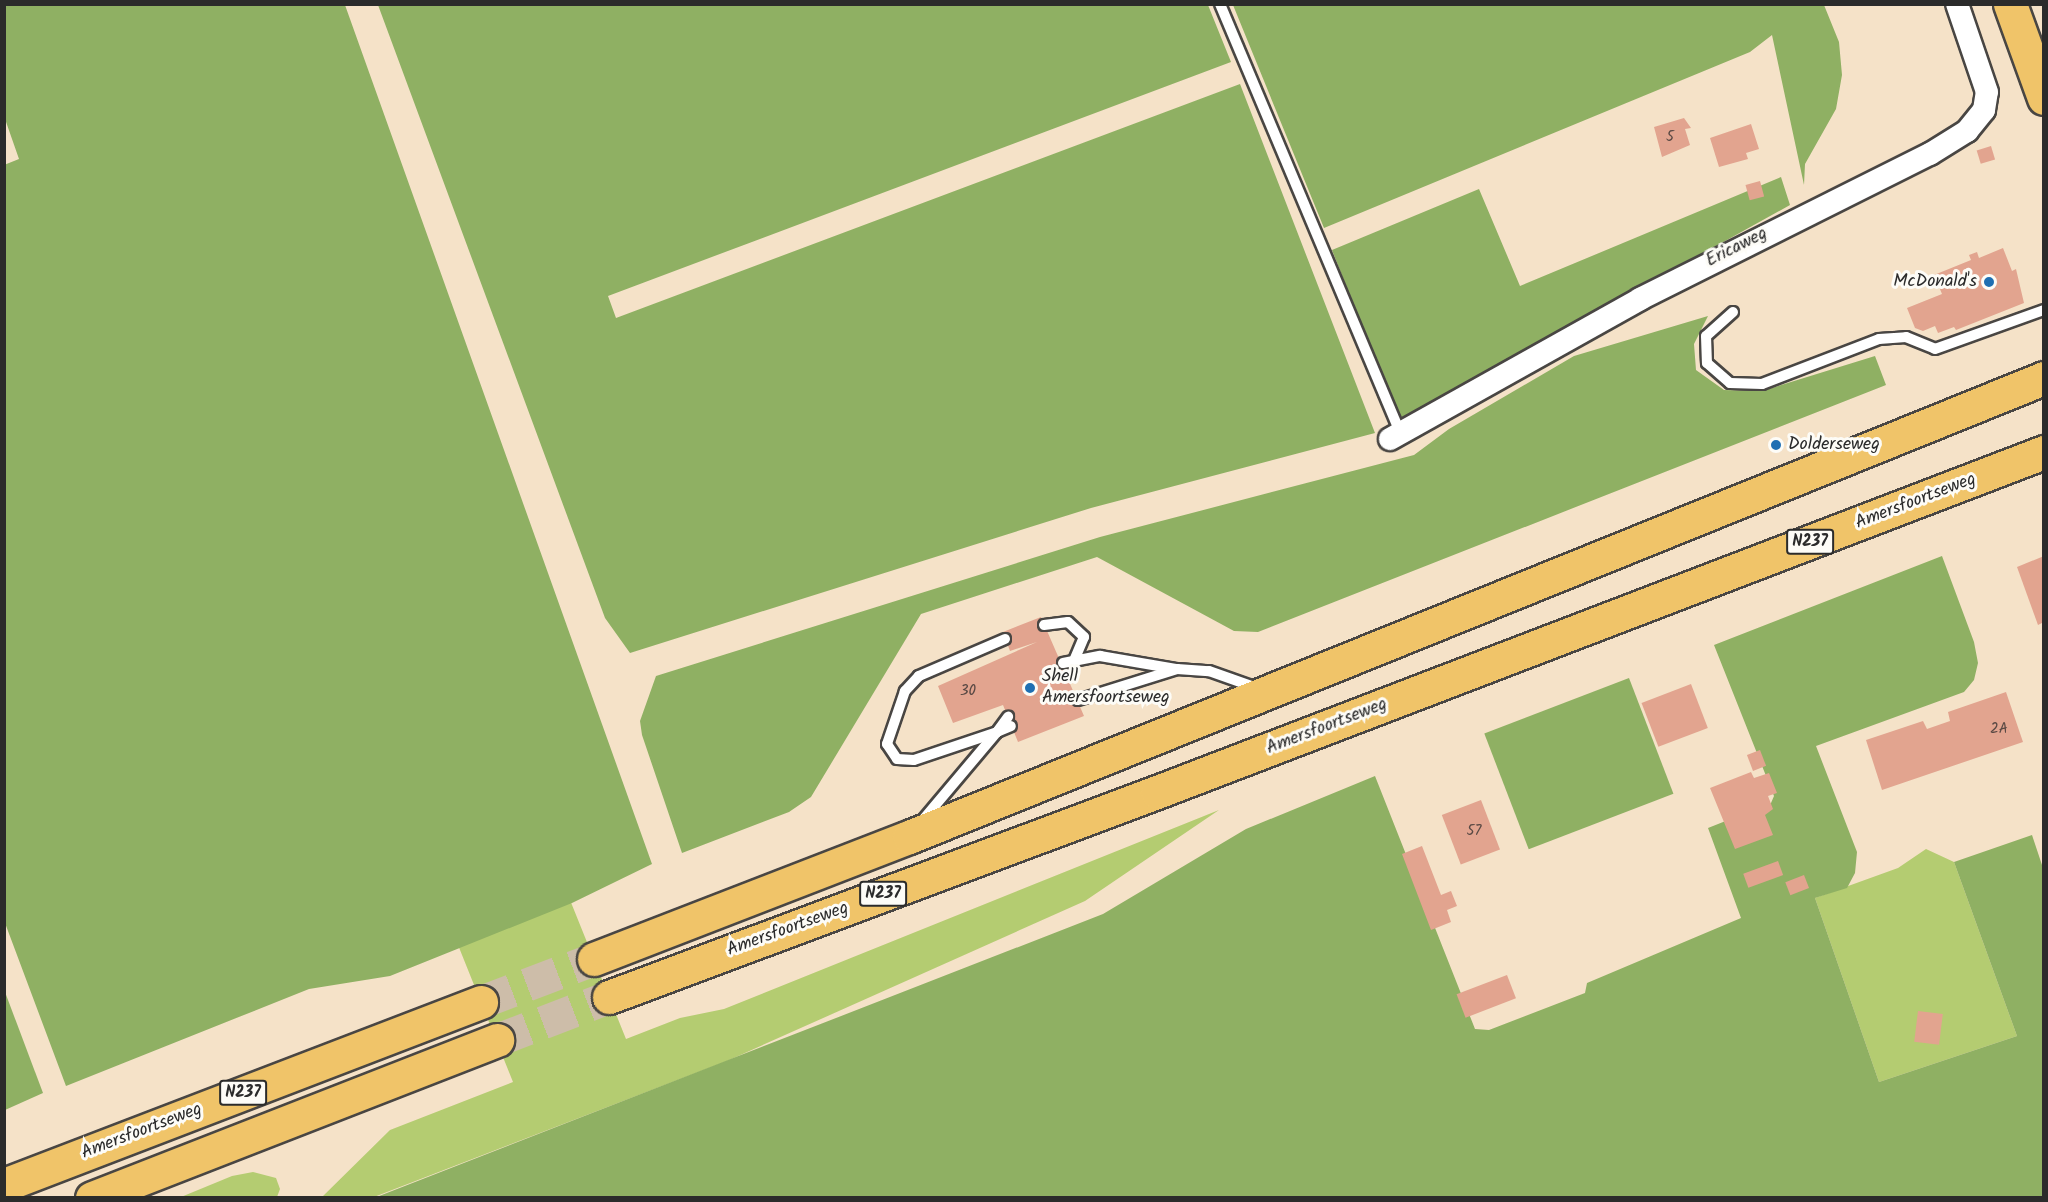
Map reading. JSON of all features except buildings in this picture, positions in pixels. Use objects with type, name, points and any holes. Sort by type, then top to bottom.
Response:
[{"type":"main road","points":[[2010,4],[2043,98]]},
{"type":"main road","name":"N237","points":[[594,959],[909,837],[2043,378]]},
{"type":"main road","name":"Amersfoortseweg","points":[[609,997],[1168,788],[2043,452]]},
{"type":"main road","name":"Amersfoortseweg","points":[[4,1185],[481,1002]]},
{"type":"main road","name":"N237","points":[[92,1197],[497,1040]]},
{"type":"street","name":"Ericaweg","points":[[1395,436],[1640,299],[1930,153],[1967,131],[1984,110],[1987,92],[1957,4]]},
{"type":"lane","points":[[1220,4],[1395,436]]},
{"type":"lane","points":[[1733,312],[1706,336],[1707,363],[1730,383],[1762,384],[1879,339],[1906,337],[1935,349],[2043,310]]},
{"type":"lane","points":[[1044,625],[1068,622],[1084,637],[1075,658]]},
{"type":"lane","points":[[996,732],[914,760],[897,759],[887,744],[906,691],[919,676],[1005,639]]},
{"type":"lane","points":[[1063,663],[1075,658],[1100,656],[1140,660],[1177,669],[1209,671],[1265,692]]},
{"type":"lane","points":[[1078,700],[1177,669]]},
{"type":"lane","points":[[909,837],[996,732],[1009,722]]},
{"type":"green space","points":[[5,4],[345,5],[652,864],[572,903],[390,976],[309,989],[66,1086],[5,923],[4,165],[19,159],[5,119]]},
{"type":"green space","points":[[378,5],[1208,5],[1231,62],[608,296],[616,318],[1240,84],[1375,433],[1091,508],[630,653],[605,618]]},
{"type":"green space","points":[[1233,5],[1824,5],[1839,42],[1842,75],[1836,109],[1805,164],[1804,185],[1772,35],[1750,52],[1324,228]]},
{"type":"green space","points":[[1781,177],[1790,205],[1403,420],[1397,415],[1332,250],[1479,189],[1520,286]]},
{"type":"green space","points":[[1708,316],[1694,344],[1696,370],[1724,390],[1762,391],[1875,356],[1886,385],[1258,632],[1234,631],[1097,557],[921,614],[811,797],[789,812],[682,853],[642,735],[640,721],[656,676],[1100,537],[1414,455],[1449,429],[1574,356]]},
{"type":"green space","points":[[1942,556],[1974,642],[1978,663],[1974,680],[1964,692],[1816,746],[1857,852],[1855,873],[1847,888],[1815,898],[1879,1082],[2017,1036],[1954,862],[2032,835],[2043,868],[2043,1197],[374,1198],[1103,914],[1246,829],[1375,776],[1475,1029],[1489,1030],[1585,993],[1587,983],[1741,918],[1708,828],[1771,803],[1774,796],[1714,645]]},
{"type":"green space","points":[[1629,678],[1673,794],[1529,849],[1484,734]]},
{"type":"green space","points":[[1219,810],[1085,901],[727,1061],[374,1197],[321,1198],[390,1130],[513,1082],[456,940],[568,895],[626,1039],[680,1018],[724,1009]]},
{"type":"green space","points":[[1926,849],[1954,862],[2017,1036],[1879,1082],[1815,898],[1898,868]]},
{"type":"green space","points":[[5,992],[43,1093],[4,1110]]},
{"type":"green space","points":[[253,1172],[276,1178],[280,1189],[277,1197],[181,1197],[232,1176]]},
{"type":"tunnel","points":[[481,1002],[594,959]]},
{"type":"tunnel","points":[[497,1040],[609,997]]},
{"type":"place","name":"McDonald's","points":[[1989,282]]},
{"type":"place","name":"Dolderseweg","points":[[1776,445]]},
{"type":"place","name":"Shell Amersfoortseweg","points":[[1030,688]]}]
